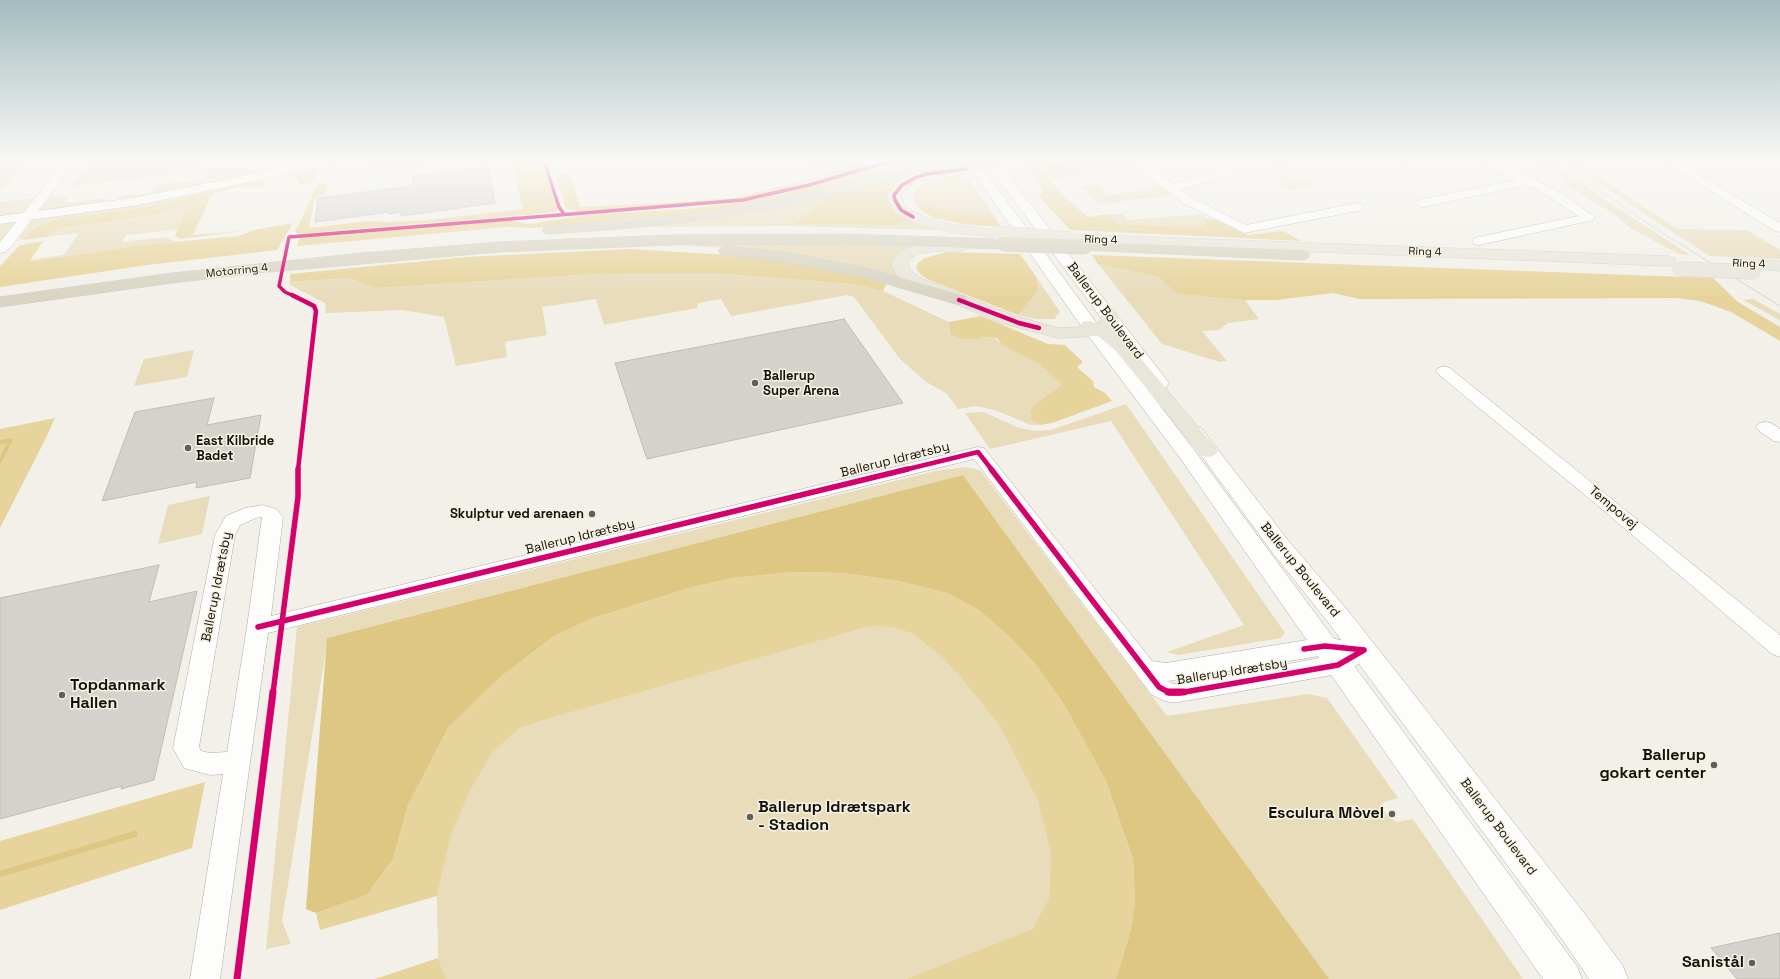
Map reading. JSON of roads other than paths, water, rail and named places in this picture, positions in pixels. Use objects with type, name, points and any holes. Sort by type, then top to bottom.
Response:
[{"type":"highway","points":[[367,248],[467,235],[633,224],[714,214],[757,207]]},
{"type":"highway","points":[[367,248],[509,237],[672,231],[827,231],[1080,244]]},
{"type":"highway","points":[[499,247],[670,240],[769,238],[1001,240]]},
{"type":"highway","points":[[499,247],[645,246],[710,249],[789,258],[866,273],[959,300]]},
{"type":"highway","name":"Motorring 4","points":[[0,302],[165,279],[258,268],[499,247]]},
{"type":"highway","name":"Motorring 4","points":[[0,292],[177,268],[367,248]]},
{"type":"main road","points":[[899,207],[906,213],[929,223],[1001,240]]},
{"type":"main road","points":[[1080,244],[1001,240],[933,246],[905,255],[900,261],[900,267],[902,272],[917,282],[1019,323],[1058,333],[1099,326]]},
{"type":"main road","name":"Ring 4","points":[[1080,244],[1302,255],[1673,265]]},
{"type":"main road","name":"Ring 4","points":[[1080,244],[1748,268],[1780,266]]},
{"type":"main road","name":"Ring 4","points":[[1748,268],[1780,273]]},
{"type":"street","points":[[0,249],[6,244],[33,207]]},
{"type":"street","points":[[0,220],[99,207]]},
{"type":"street","name":"Ballerup Boulevard","points":[[1008,207],[1099,326],[1208,451],[1280,546],[1364,650],[1576,930],[1610,979]]},
{"type":"street","name":"Ballerup Boulevard","points":[[1021,207],[1099,326],[1187,454],[1564,979]]},
{"type":"street","points":[[1201,207],[1244,229],[1357,207]]},
{"type":"street","points":[[1479,241],[1589,217],[1573,207]]},
{"type":"street","points":[[1745,207],[1780,228]]},
{"type":"street","name":"Tempovej","points":[[1444,370],[1780,648]]},
{"type":"street","points":[[1765,427],[1780,436]]},
{"type":"street","name":"Ballerup Idrætsby","points":[[258,627],[978,452],[1159,687],[1170,693],[1179,693],[1331,656],[1364,650]]},
{"type":"street","name":"Ballerup Idrætsby","points":[[205,979],[238,762],[258,627],[273,517],[269,513],[263,511],[252,512],[233,521],[225,535],[207,640],[186,748],[193,760],[210,764],[238,762]]},
{"type":"waterway","points":[[0,442],[11,440],[0,461]]},
{"type":"waterway","points":[[0,874],[135,834]]},
{"type":"tram line","points":[[1623,207],[1656,229],[1780,306]]},
{"type":"place","name":"Ballerup Super Arena","points":[[755,383]]},
{"type":"place","name":"East Kilbride Badet","points":[[188,448]]},
{"type":"place","name":"Skulptur ved arenaen","points":[[592,514]]},
{"type":"place","name":"Topdanmark Hallen","points":[[62,695]]},
{"type":"place","name":"Ballerup gokart center","points":[[1714,765]]},
{"type":"place","name":"Esculura Mòvel","points":[[1392,814]]},
{"type":"place","name":"Ballerup Idrætspark - Stadion","points":[[750,817]]},
{"type":"place","name":"Sanistål","points":[[1752,963]]}]
